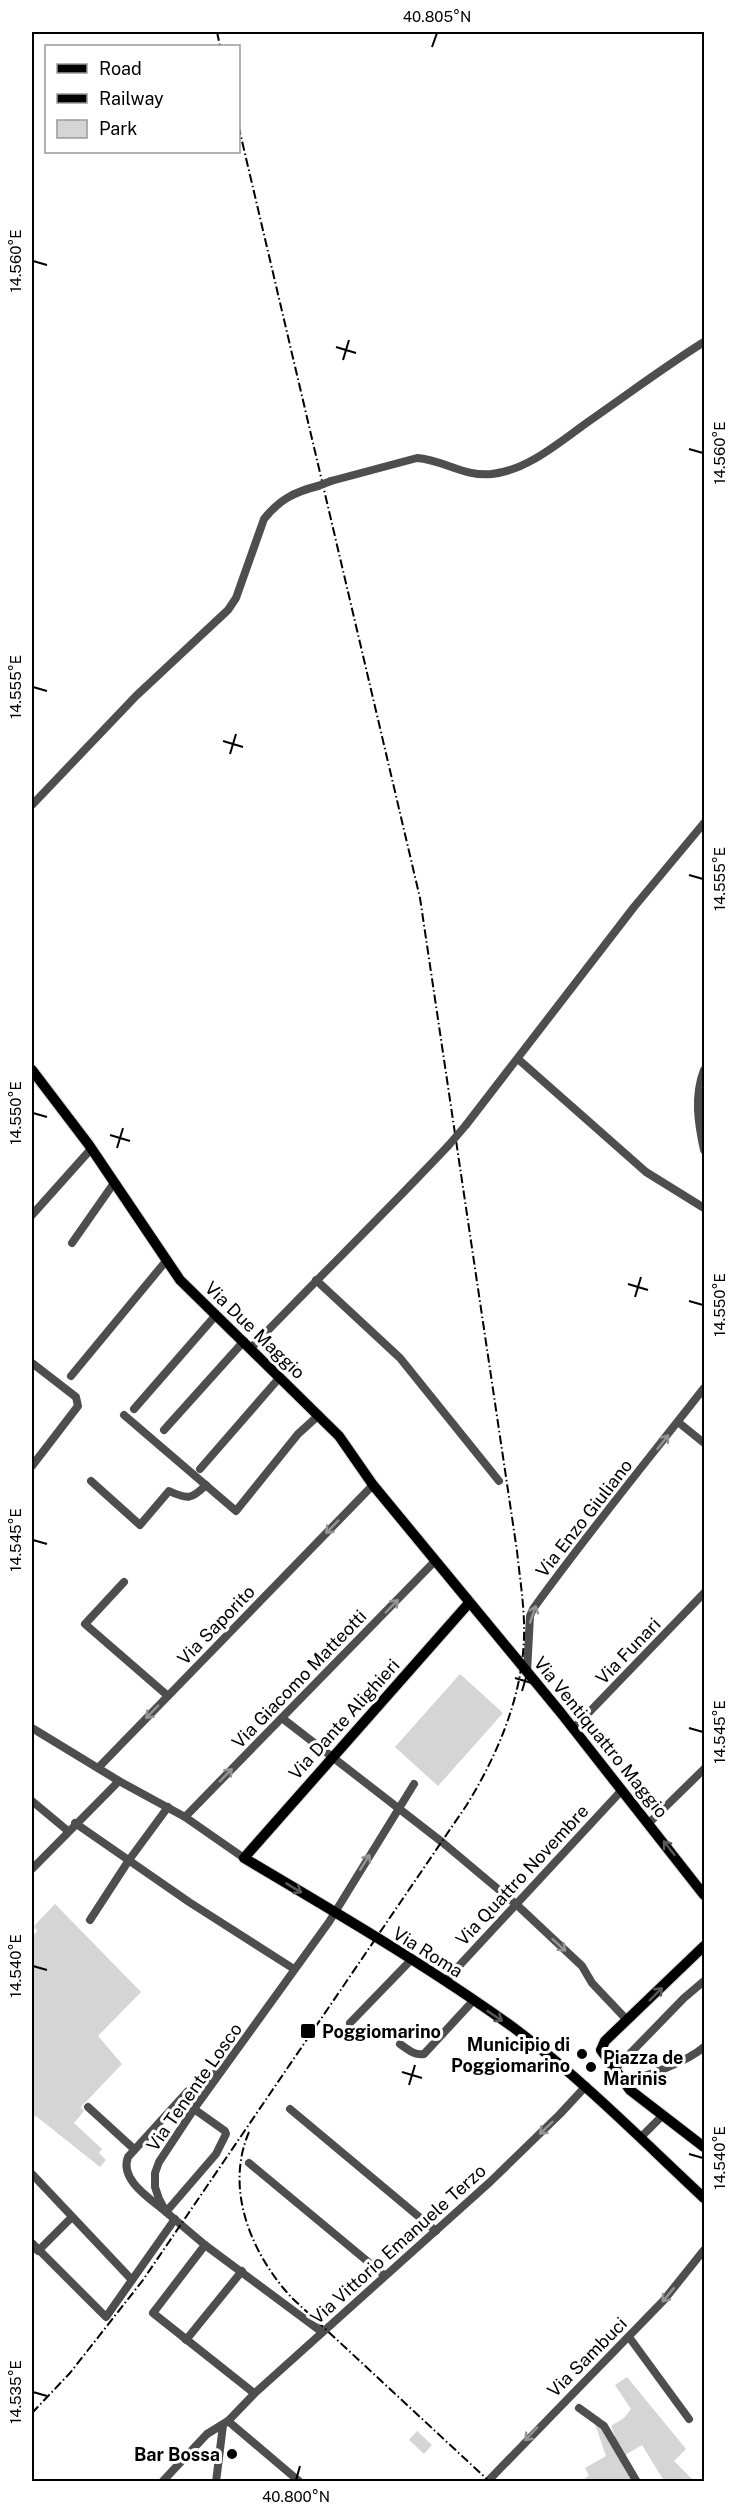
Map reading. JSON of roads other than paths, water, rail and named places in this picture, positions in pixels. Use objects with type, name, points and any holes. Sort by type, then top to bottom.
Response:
[{"type":"main road","name":"Via Due Maggio","points":[[32,1070],[91,1149],[180,1280],[339,1436],[373,1485],[469,1603]]},
{"type":"main road","name":"Via Ventiquattro Maggio","points":[[469,1603],[705,1895]]},
{"type":"main road","name":"Via Dante Alighieri","points":[[244,1858],[469,1603]]},
{"type":"main road","name":"Via Roma","points":[[244,1858],[445,1981],[514,2029],[586,2086],[705,2198]]},
{"type":"main road","points":[[705,1946],[605,2041],[601,2050],[630,2090],[705,2147]]},
{"type":"street","points":[[32,805],[136,696],[228,610],[236,598],[264,519],[271,510],[291,494],[417,458],[431,459],[471,474],[492,474],[512,470],[559,442],[705,342]]},
{"type":"street","points":[[164,1430],[247,1345],[364,1235],[448,1146],[518,1059],[634,907],[705,823]]},
{"type":"street","points":[[518,1059],[646,1172],[705,1208]]},
{"type":"street","points":[[705,1070],[697,1093],[705,1150]]},
{"type":"street","points":[[32,1215],[91,1149]]},
{"type":"street","points":[[72,1243],[114,1183]]},
{"type":"street","points":[[71,1376],[166,1261]]},
{"type":"street","points":[[316,1280],[400,1358],[499,1481]]},
{"type":"street","points":[[134,1409],[216,1315]]},
{"type":"street","points":[[32,1363],[76,1397],[78,1406],[32,1466]]},
{"type":"street","points":[[200,1468],[280,1377]]},
{"type":"street","name":"Via Enzo Giuliano","points":[[527,1672],[530,1616],[533,1610],[578,1546],[624,1493],[705,1388]]},
{"type":"street","points":[[124,1415],[236,1511],[298,1434],[319,1415]]},
{"type":"street","points":[[678,1422],[705,1443]]},
{"type":"street","points":[[91,1481],[140,1525],[169,1491],[181,1497],[190,1497],[195,1496],[206,1485]]},
{"type":"street","name":"Via Saporito","points":[[98,1768],[373,1485]]},
{"type":"street","name":"Via Giacomo Matteotti","points":[[185,1817],[435,1561]]},
{"type":"street","points":[[124,1582],[85,1624],[168,1696]]},
{"type":"street","name":"Via Funari","points":[[573,1729],[705,1593]]},
{"type":"street","points":[[282,1718],[398,1808],[517,1905],[582,1966],[592,1983],[627,2020]]},
{"type":"street","points":[[32,1728],[118,1781],[185,1817],[244,1858]]},
{"type":"street","points":[[649,1823],[705,1769]]},
{"type":"street","points":[[33,1863],[118,1781]]},
{"type":"street","name":"Via Tenente Losco","points":[[166,2212],[157,2193],[155,2173],[159,2162],[194,2109],[335,1912],[414,1784]]},
{"type":"street","name":"Via Quattro Novembre","points":[[445,1981],[622,1790]]},
{"type":"street","points":[[32,1801],[68,1831]]},
{"type":"street","points":[[90,1920],[129,1860],[168,1807]]},
{"type":"street","points":[[75,1823],[294,1969]]},
{"type":"street","points":[[350,2023],[411,1960]]},
{"type":"street","points":[[615,2069],[684,1998],[705,1981]]},
{"type":"street","points":[[400,2044],[411,2052],[424,2054],[473,2001]]},
{"type":"street","points":[[624,2080],[652,2073],[692,2058],[705,2047]]},
{"type":"street","points":[[225,2067],[188,2091],[134,2149],[126,2162],[130,2177],[135,2186],[205,2245],[322,2332]]},
{"type":"street","name":"Via Vittorio Emanuele Terzo","points":[[162,2481],[207,2434],[225,2423],[254,2393],[436,2231],[528,2145],[586,2086]]},
{"type":"street","points":[[88,2106],[134,2149]]},
{"type":"street","points":[[166,2212],[209,2163],[226,2134],[194,2109]]},
{"type":"street","points":[[290,2109],[436,2231]]},
{"type":"street","points":[[640,2139],[663,2115]]},
{"type":"street","points":[[249,2163],[384,2275]]},
{"type":"street","points":[[32,2174],[132,2280]]},
{"type":"street","points":[[38,2251],[72,2217]]},
{"type":"street","points":[[32,2243],[106,2317],[175,2219]]},
{"type":"street","points":[[205,2245],[153,2313],[254,2393]]},
{"type":"street","name":"Via Sambuci","points":[[487,2481],[664,2300],[705,2250]]},
{"type":"street","points":[[186,2340],[242,2271]]},
{"type":"street","points":[[628,2337],[689,2419]]},
{"type":"street","points":[[579,2408],[604,2426],[638,2481]]},
{"type":"street","points":[[216,2481],[221,2434],[225,2423],[300,2481]]},
{"type":"railway","points":[[217,32],[220,45]]},
{"type":"railway","points":[[32,2413],[70,2373],[143,2280],[466,1806],[488,1767],[506,1726],[522,1660],[524,1616],[517,1551],[420,898],[240,133]]},
{"type":"railway","points":[[249,2132],[242,2154],[241,2199],[254,2242],[278,2281],[292,2298],[490,2482]]},
{"type":"place","name":"Poggiomarino","points":[[308,2031]]},
{"type":"place","name":"Municipio di Poggiomarino","points":[[582,2054]]},
{"type":"place","name":"Piazza de Marinis","points":[[591,2067]]},
{"type":"place","name":"Bar Bossa","points":[[232,2454]]}]
